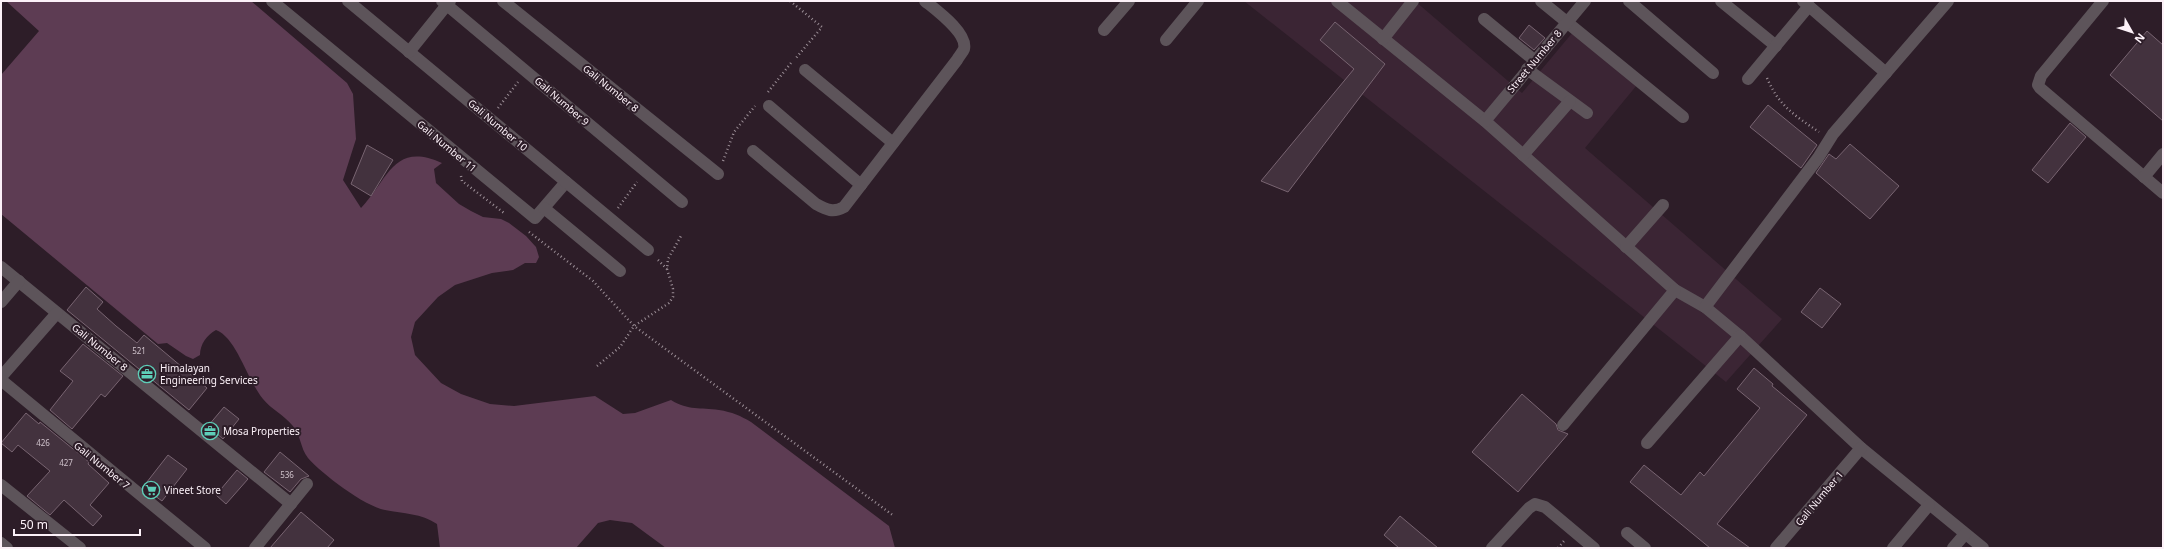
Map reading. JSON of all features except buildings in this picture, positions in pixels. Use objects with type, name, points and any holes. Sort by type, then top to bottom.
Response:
[{"type":"street","name":"Gali Number 11","points":[[272,1],[535,218],[544,208]]},
{"type":"street","name":"Gali Number 10","points":[[348,1],[648,250]]},
{"type":"street","name":"Gali Number 8","points":[[503,1],[718,174]]},
{"type":"street","points":[[753,151],[816,204],[827,211],[836,211],[844,206],[964,49],[964,39],[959,32],[925,1]]},
{"type":"street","points":[[1104,30],[1129,1]]},
{"type":"street","points":[[1166,40],[1198,1]]},
{"type":"street","points":[[1337,1],[1485,121],[1675,290],[1705,307],[1740,336],[1861,448],[1983,548]]},
{"type":"street","points":[[1384,39],[1413,1]]},
{"type":"street","points":[[1541,1],[1683,117]]},
{"type":"street","name":"Street Number 8","points":[[1485,121],[1585,1]]},
{"type":"street","points":[[1629,1],[1713,73]]},
{"type":"street","points":[[1705,307],[1818,158],[1833,134],[1948,1]]},
{"type":"street","points":[[2103,1],[2041,76],[2038,85],[2163,193]]},
{"type":"street","points":[[409,52],[447,2]]},
{"type":"street","name":"Gali Number 9","points":[[447,2],[682,202]]},
{"type":"street","points":[[1728,3],[1776,46]]},
{"type":"street","points":[[1748,79],[1776,46],[1806,4],[1886,72]]},
{"type":"street","points":[[1484,18],[1570,101],[1586,112]]},
{"type":"street","points":[[805,70],[893,143]]},
{"type":"street","points":[[1523,155],[1570,101]]},
{"type":"street","points":[[763,102],[861,185]]},
{"type":"street","points":[[2144,177],[2163,154]]},
{"type":"street","points":[[566,182],[544,208],[620,271]]},
{"type":"street","points":[[1626,247],[1663,205]]},
{"type":"street","name":"Gali Number 8","points":[[1,267],[291,504]]},
{"type":"street","points":[[1,302],[19,281]]},
{"type":"street","points":[[1563,425],[1675,290]]},
{"type":"street","points":[[1,378],[57,313]]},
{"type":"street","points":[[1647,442],[1740,336]]},
{"type":"street","name":"Gali Number 7","points":[[1,378],[204,548]]},
{"type":"street","name":"Gali Number 1","points":[[1776,548],[1861,448]]},
{"type":"street","points":[[255,548],[307,484]]},
{"type":"street","points":[[1,485],[80,548]]},
{"type":"street","points":[[1492,548],[1529,508],[1535,504],[1545,507],[1594,548]]},
{"type":"street","points":[[1893,548],[1929,505]]},
{"type":"street","points":[[1627,533],[1645,548]]},
{"type":"street","points":[[1953,548],[1965,534]]},
{"type":"street","points":[[1,543],[7,548]]},
{"type":"path","points":[[718,174],[734,132],[763,102],[822,27],[790,1]]},
{"type":"path","points":[[1760,64],[1775,96],[1780,102],[1796,116],[1820,132],[1833,134]]},
{"type":"path","points":[[490,118],[527,71]]},
{"type":"path","points":[[610,218],[645,172]]},
{"type":"path","points":[[460,174],[462,181],[506,214]]},
{"type":"path","points":[[524,228],[592,281],[634,326],[894,516]]},
{"type":"path","points":[[597,366],[620,347],[634,326],[669,303],[673,297],[673,289],[667,269],[668,259],[681,236]]},
{"type":"shaded area","points":[[6,1],[251,1],[347,83],[353,94],[356,139],[343,180],[361,208],[393,167],[402,160],[412,157],[426,157],[442,163],[434,169],[436,183],[459,204],[483,217],[501,219],[509,223],[526,236],[536,247],[539,257],[536,263],[525,263],[513,270],[492,273],[455,285],[438,297],[415,322],[411,337],[415,355],[441,383],[461,394],[490,404],[514,406],[595,396],[623,414],[635,413],[671,400],[683,406],[719,410],[736,414],[751,422],[889,526],[895,548],[666,548],[632,523],[610,520],[598,523],[576,548],[440,548],[437,524],[431,520],[412,514],[385,510],[355,496],[314,465],[308,458],[303,450],[295,429],[289,421],[263,399],[257,391],[236,350],[223,334],[216,330],[210,334],[203,344],[200,355],[193,359],[167,343],[158,344],[1,214],[1,75],[39,31]]},
{"type":"shaded area","points":[[1244,1],[1415,1],[1522,93],[1573,32],[1637,85],[1585,148],[1782,319],[1726,382]]},
{"type":"place","name":"Himalayan Engineering Services","points":[[147,374]]},
{"type":"place","name":"Mosa Properties","points":[[210,431]]},
{"type":"place","name":"Vineet Store","points":[[151,490]]}]
